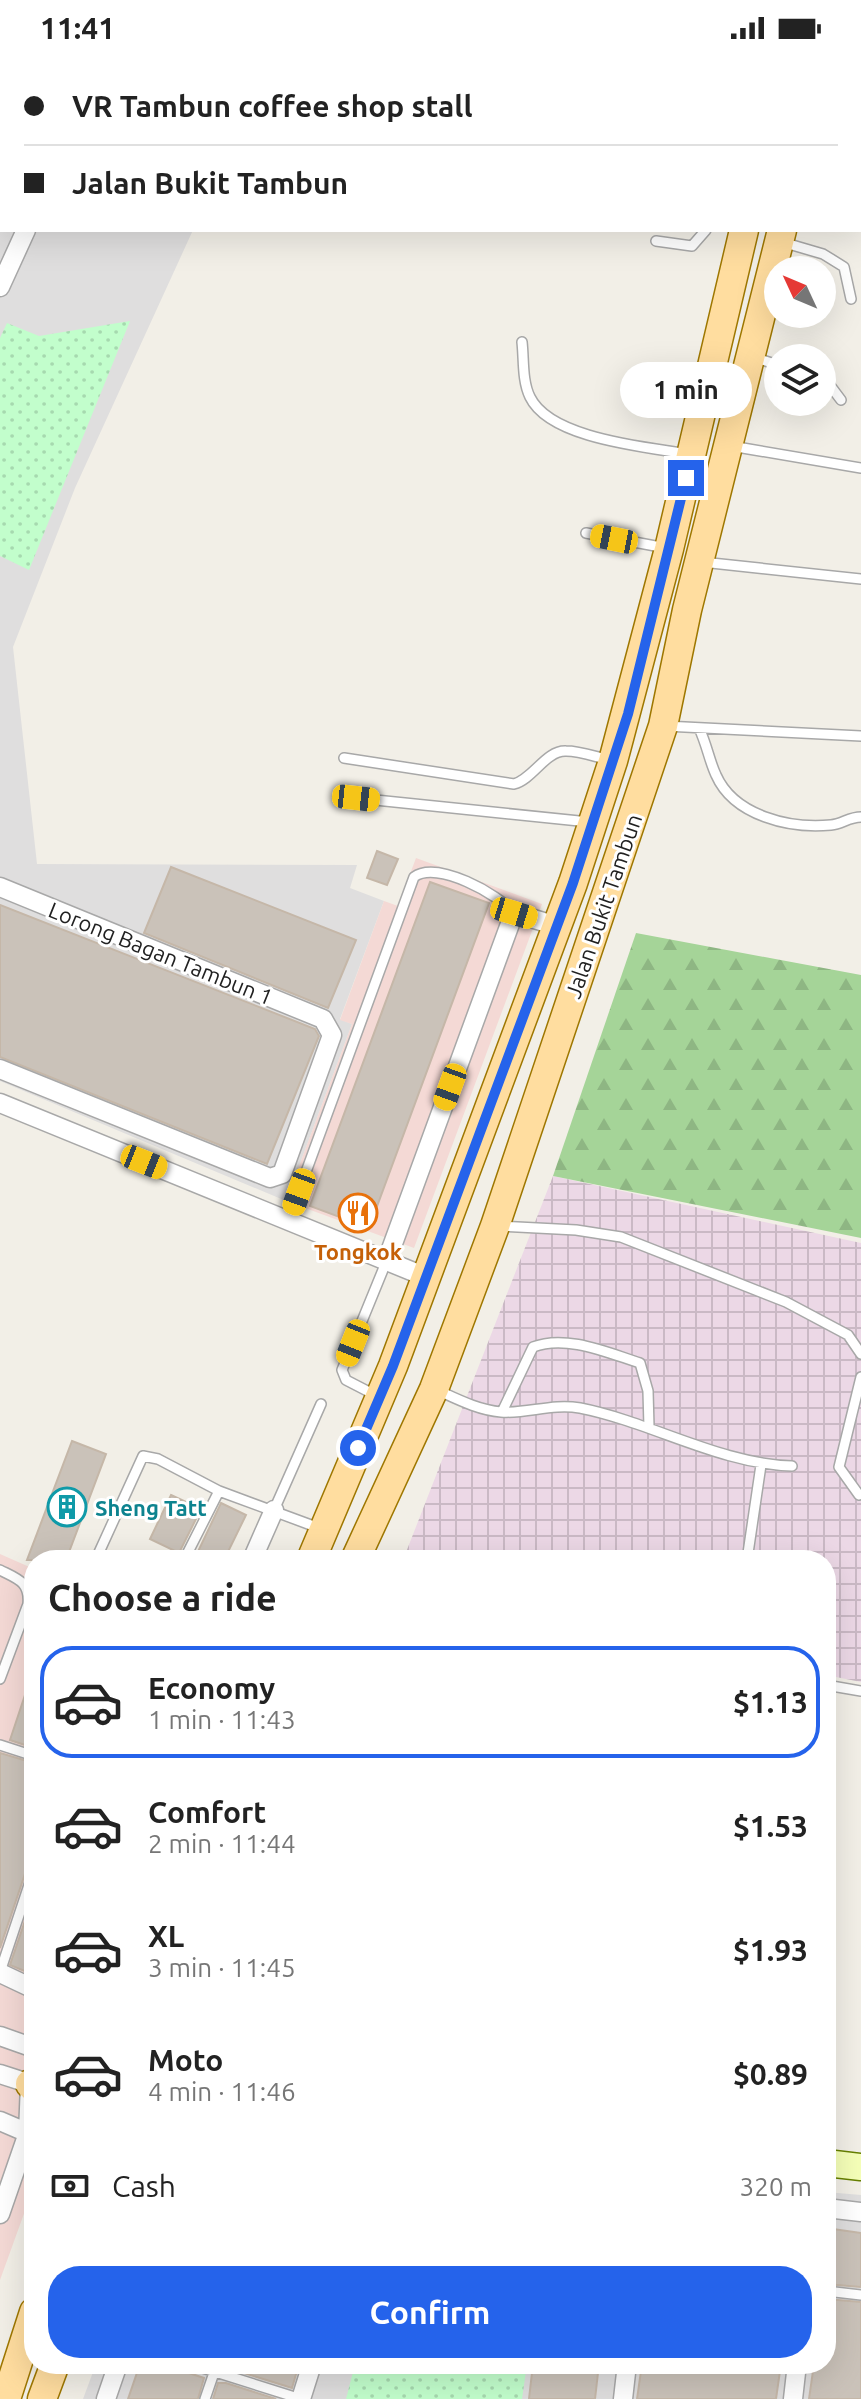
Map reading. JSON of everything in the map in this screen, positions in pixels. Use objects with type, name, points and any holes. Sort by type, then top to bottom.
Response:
[{"type":"main road","name":"Jalan Bukit Tambun","points":[[315,1550],[380,1397],[426,1277],[557,926],[613,761],[669,549],[744,232]]},
{"type":"main road","name":"Jalan Bukit Tambun","points":[[360,1550],[434,1389],[495,1226],[663,726],[699,562],[780,236]]},
{"type":"main road","points":[[6,2399],[24,2343]]},
{"type":"main road","points":[[42,2399],[51,2374]]},
{"type":"street","points":[[0,287],[25,232]]},
{"type":"street","name":"Lorong Bagan Tambun 1","points":[[0,887],[323,1019],[332,1035],[282,1174],[270,1178],[0,1069]]},
{"type":"street","points":[[387,1260],[514,913],[557,926]]},
{"type":"street","points":[[0,1103],[426,1277]]},
{"type":"street","points":[[256,1550],[274,1510]]},
{"type":"street","points":[[0,1972],[24,1984]]},
{"type":"street","points":[[0,2036],[24,2044]]},
{"type":"street","points":[[0,2074],[24,2083]]},
{"type":"street","points":[[0,2121],[24,2131]]},
{"type":"street","points":[[0,2214],[24,2145]]},
{"type":"street","points":[[836,2164],[861,2167]]},
{"type":"street","points":[[836,2209],[861,2212]]},
{"type":"street","points":[[106,2399],[115,2374]]},
{"type":"street","points":[[301,2399],[309,2374]]},
{"type":"street","points":[[623,2399],[626,2374]]},
{"type":"street","points":[[793,2399],[796,2374]]},
{"type":"lane","points":[[656,241],[692,246],[704,232]]},
{"type":"lane","points":[[780,236],[823,254],[844,267],[851,299]]},
{"type":"lane","points":[[522,342],[530,398],[545,414],[606,439],[691,455]]},
{"type":"lane","points":[[750,356],[764,360]]},
{"type":"lane","points":[[836,393],[841,400]]},
{"type":"lane","points":[[728,446],[861,468]]},
{"type":"lane","points":[[586,533],[669,549]]},
{"type":"lane","points":[[699,562],[861,579]]},
{"type":"lane","points":[[663,726],[861,736]]},
{"type":"lane","points":[[699,728],[711,752],[716,776],[741,805],[770,820],[833,825],[850,817],[861,817]]},
{"type":"lane","points":[[344,758],[514,784],[527,780],[552,755],[563,750],[613,761]]},
{"type":"lane","points":[[356,798],[593,822]]},
{"type":"lane","points":[[288,1221],[414,877],[422,872],[435,871],[500,897],[514,913]]},
{"type":"lane","points":[[495,1226],[576,1230],[621,1237],[786,1302],[848,1335],[861,1338]]},
{"type":"lane","points":[[380,1397],[346,1380],[342,1370],[387,1260]]},
{"type":"lane","points":[[848,1335],[861,1354]]},
{"type":"lane","points":[[502,1412],[533,1347],[556,1342],[596,1349],[640,1363],[648,1391],[649,1427]]},
{"type":"lane","points":[[860,1495],[839,1467],[861,1377]]},
{"type":"lane","points":[[434,1389],[467,1404],[502,1412],[561,1405],[649,1427],[761,1465],[792,1466]]},
{"type":"lane","points":[[274,1510],[321,1404]]},
{"type":"lane","points":[[100,1550],[143,1456],[158,1459],[219,1491],[323,1529]]},
{"type":"lane","points":[[748,1550],[761,1465]]},
{"type":"lane","points":[[189,1550],[219,1491]]},
{"type":"lane","points":[[0,1570],[24,1582]]},
{"type":"lane","points":[[0,1679],[24,1615]]},
{"type":"lane","points":[[836,1687],[861,1691]]},
{"type":"lane","points":[[0,1745],[24,1753]]},
{"type":"lane","points":[[0,1972],[24,1900]]},
{"type":"lane","points":[[836,2292],[861,2295]]},
{"type":"lane","points":[[205,2399],[213,2374]]},
{"type":"lane","points":[[232,2374],[301,2399]]},
{"type":"shaded area","points":[[0,232],[192,232],[75,488],[13,647],[37,864],[357,865],[350,888],[384,901],[340,1019],[352,1024],[286,1201],[0,1081]]},
{"type":"shaded area","points":[[416,858],[542,904],[414,1248],[286,1201],[352,1024],[340,1020],[384,901],[398,906]]},
{"type":"shaded area","points":[[553,1176],[861,1243],[861,1682],[836,1677],[836,1550],[407,1550]]},
{"type":"shaded area","points":[[0,1554],[24,1565],[24,2214],[0,2280]]},
{"type":"shaded area","points":[[836,2193],[861,2195],[861,2399],[83,2399],[92,2374],[836,2374]]},
{"type":"green space","points":[[130,321],[29,570],[0,556],[0,338],[7,323],[39,336]]},
{"type":"green space","points":[[636,933],[861,975],[861,1238],[553,1176]]},
{"type":"green space","points":[[352,2374],[526,2374],[522,2399],[346,2399]]},
{"type":"building","points":[[377,851],[398,859],[387,885],[367,878]]},
{"type":"building","points":[[171,867],[356,940],[328,1008],[144,933]]},
{"type":"building","points":[[430,882],[489,903],[369,1228],[310,1206]]},
{"type":"building","points":[[0,905],[315,1029],[319,1036],[267,1164],[0,1057]]},
{"type":"building","name":"Sheng Tatt","points":[[72,1441],[106,1454],[70,1550],[31,1550]]},
{"type":"building","points":[[171,1495],[201,1509],[180,1550],[173,1550],[150,1539]]},
{"type":"building","points":[[221,1503],[246,1515],[229,1550],[199,1550]]},
{"type":"building","points":[[24,1698],[24,1745],[10,1740]]},
{"type":"building","points":[[0,1753],[24,1760],[24,1877],[0,1948]]},
{"type":"building","points":[[24,1924],[24,1971],[10,1965]]},
{"type":"building","points":[[836,2229],[861,2233],[861,2287],[836,2285]]},
{"type":"building","points":[[836,2300],[861,2302],[861,2399],[809,2399],[813,2374],[836,2374]]},
{"type":"building","points":[[137,2374],[192,2374],[204,2378],[198,2399],[128,2399]]},
{"type":"building","points":[[247,2374],[296,2374],[292,2388]]},
{"type":"building","points":[[532,2374],[598,2374],[595,2399],[529,2399]]},
{"type":"building","points":[[641,2374],[780,2374],[776,2399],[637,2399]]},
{"type":"building","points":[[218,2383],[226,2383],[276,2399],[213,2399]]},
{"type":"place","name":"Tongkok","points":[[358,1213]]},
{"type":"place","name":"Sheng Tatt","points":[[67,1507]]},
{"type":"route","points":[[358,1448],[393,1366],[573,883],[628,714],[686,478]]}]
